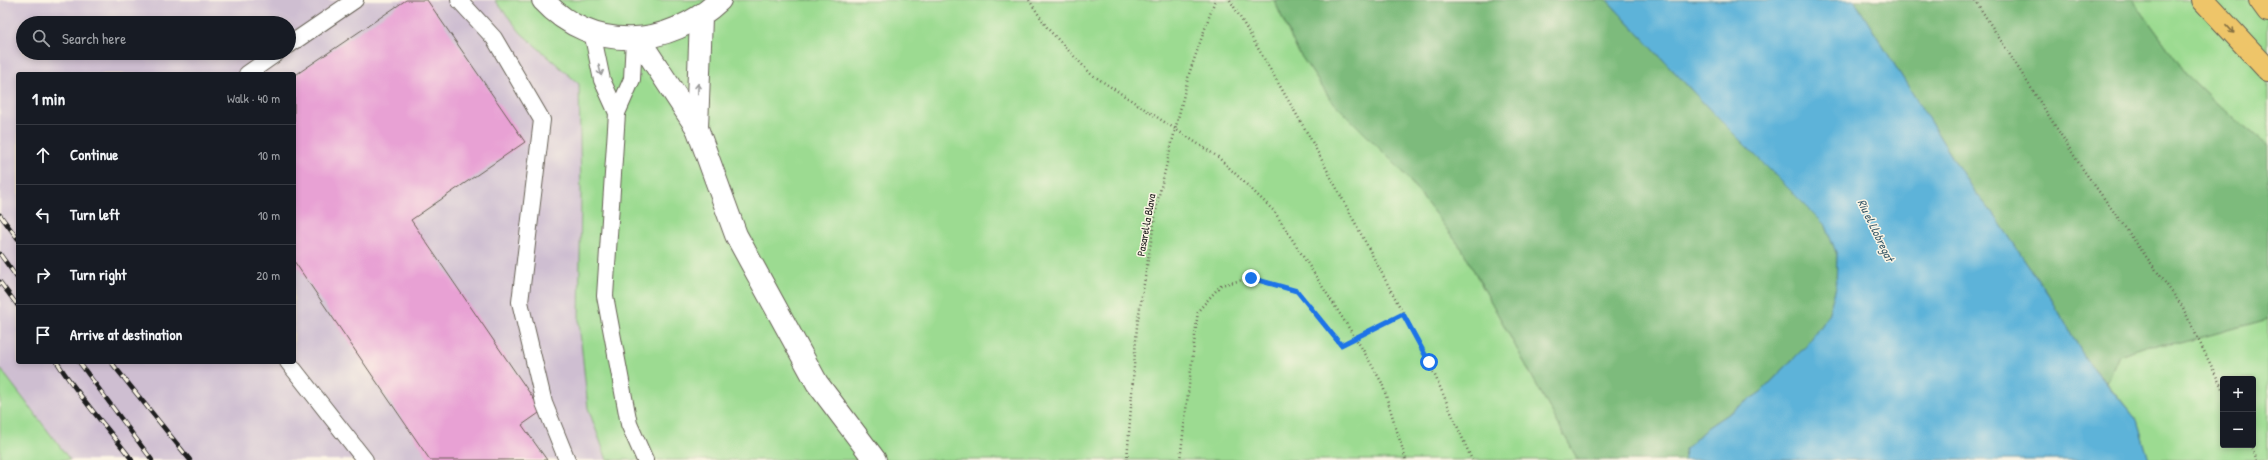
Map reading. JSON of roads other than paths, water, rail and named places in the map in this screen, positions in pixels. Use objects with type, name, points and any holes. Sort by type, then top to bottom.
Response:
[{"type":"highway","points":[[2203,0],[2268,70]]},
{"type":"highway","points":[[2260,0],[2268,11]]},
{"type":"street","points":[[543,0],[551,9],[570,22],[592,32],[612,37],[636,38],[667,33],[681,28],[701,17],[720,0]]},
{"type":"street","points":[[697,128],[701,17]]},
{"type":"street","points":[[636,38],[697,128],[739,242],[816,383],[875,460]]},
{"type":"lane","points":[[296,40],[355,0]]},
{"type":"lane","points":[[459,0],[494,38],[542,120],[520,302],[544,402],[567,460]]},
{"type":"lane","points":[[592,32],[602,80],[617,113]]},
{"type":"lane","points":[[636,38],[632,79],[617,113],[605,296],[630,424],[645,460]]},
{"type":"lane","points":[[250,72],[268,60]]},
{"type":"lane","points":[[290,364],[365,460]]},
{"type":"water","name":"Riu el Llobregat","points":[[1607,0],[1854,0],[1971,187],[1995,216],[2052,300],[2085,358],[2137,420],[2149,460],[1684,460],[1685,449],[1708,427],[1761,392],[1807,345],[1828,315],[1836,287],[1837,255],[1826,226],[1713,113]]},
{"type":"railway","points":[[0,215],[16,236]]},
{"type":"railway","points":[[0,254],[16,276]]},
{"type":"railway","points":[[0,282],[16,303]]},
{"type":"railway","points":[[58,364],[84,400],[132,460]]},
{"type":"railway","points":[[80,364],[152,460]]},
{"type":"railway","points":[[113,364],[190,460]]}]
